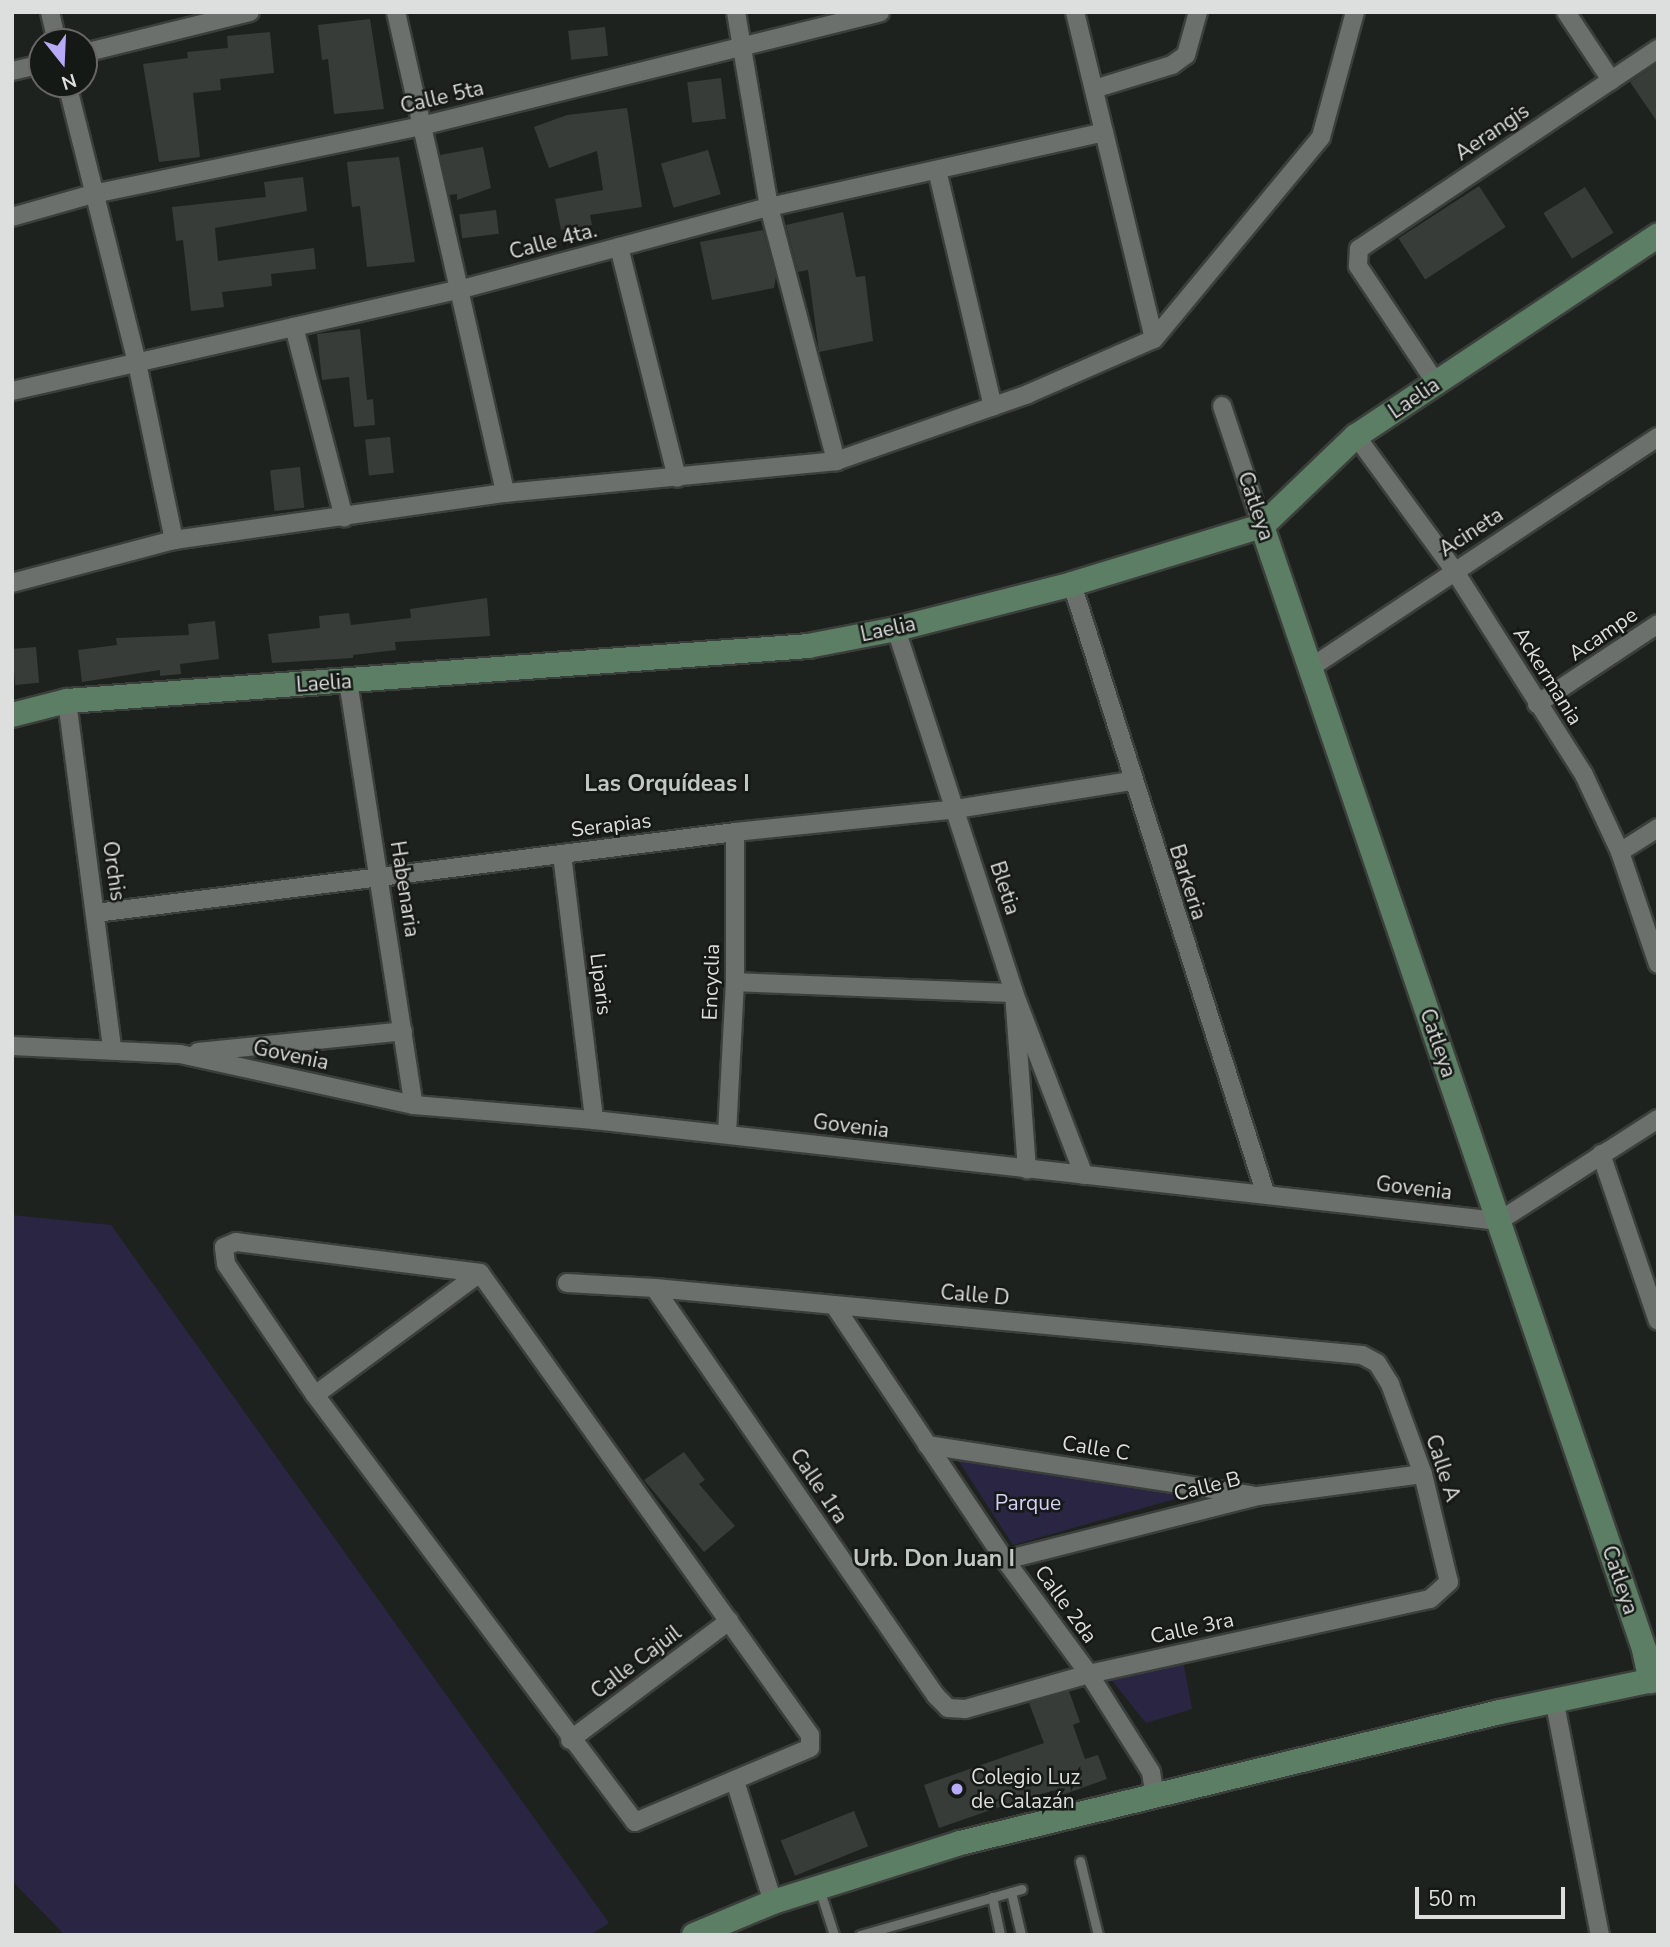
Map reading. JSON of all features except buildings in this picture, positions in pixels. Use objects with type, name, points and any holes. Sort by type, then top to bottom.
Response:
[{"type":"street","points":[[98,50],[250,12]]},
{"type":"street","points":[[396,12],[421,126],[462,289],[505,494]]},
{"type":"street","points":[[736,12],[745,49],[769,207],[836,461]]},
{"type":"street","name":"Calle 5ta","points":[[12,217],[93,194],[421,126],[745,49],[880,12]]},
{"type":"street","points":[[1075,12],[1154,339]]},
{"type":"street","points":[[1094,89],[1172,65],[1186,55],[1198,12]]},
{"type":"street","points":[[12,583],[174,540],[505,494],[836,461],[993,406],[1154,339],[1321,137],[1355,12]]},
{"type":"street","points":[[1566,12],[1611,80]]},
{"type":"street","name":"Aerangis","points":[[1436,383],[1355,257],[1359,249],[1658,49]]},
{"type":"street","points":[[70,98],[137,363],[174,540]]},
{"type":"street","name":"Calle 4ta.","points":[[12,391],[462,289],[769,207],[1104,132]]},
{"type":"street","points":[[937,170],[993,406]]},
{"type":"street","name":"Laelia","points":[[12,715],[67,701],[808,646],[896,629],[1072,584],[1262,526],[1356,436],[1658,235]]},
{"type":"street","points":[[619,247],[677,478]]},
{"type":"street","points":[[294,327],[344,518]]},
{"type":"street","name":"Catleya","points":[[1222,406],[1654,1680]]},
{"type":"street","name":"Ackermania","points":[[1356,436],[1454,570],[1584,775],[1620,852],[1658,964]]},
{"type":"street","name":"Acineta","points":[[1310,668],[1658,437]]},
{"type":"street","name":"Barkeria","points":[[1072,584],[1131,781],[1265,1192]]},
{"type":"street","name":"Acampe","points":[[1538,704],[1658,624]]},
{"type":"street","name":"Bletia","points":[[896,629],[1014,993],[1027,1170]]},
{"type":"street","name":"Habenaria","points":[[348,681],[414,1105]]},
{"type":"street","name":"Orchis","points":[[67,701],[112,1048]]},
{"type":"street","name":"Serapias","points":[[96,913],[735,832],[956,809],[1131,781]]},
{"type":"street","points":[[1620,852],[1658,828]]},
{"type":"street","name":"Encyclia","points":[[727,1134],[735,982],[735,832]]},
{"type":"street","name":"Liparis","points":[[562,854],[594,1119]]},
{"type":"street","points":[[735,982],[1014,993],[1084,1175]]},
{"type":"street","points":[[180,1054],[403,1031]]},
{"type":"street","name":"Govenia","points":[[12,1046],[112,1048],[180,1054],[414,1105],[594,1119],[1027,1170],[1265,1192],[1499,1221]]},
{"type":"street","points":[[1499,1221],[1658,1119]]},
{"type":"street","points":[[1601,1154],[1658,1321]]},
{"type":"street","points":[[236,1241],[480,1273],[810,1735],[810,1748],[800,1755],[635,1822],[570,1740],[315,1395],[226,1264],[224,1247],[236,1241]]},
{"type":"street","points":[[315,1395],[480,1273]]},
{"type":"street","name":"Calle D","points":[[566,1283],[655,1288],[1343,1352],[1377,1363]]},
{"type":"street","name":"Calle 1ra","points":[[655,1288],[928,1685],[948,1708]]},
{"type":"street","name":"Calle 2da","points":[[834,1305],[1005,1560],[1088,1674],[1151,1772],[1155,1796]]},
{"type":"street","name":"Calle A","points":[[1377,1363],[1390,1384],[1423,1474],[1450,1572],[1445,1590]]},
{"type":"street","name":"Calle C","points":[[927,1445],[1258,1496]]},
{"type":"street","name":"Calle B","points":[[1005,1560],[1258,1496],[1423,1474]]},
{"type":"street","name":"Calle 3ra","points":[[948,1708],[965,1709],[1088,1674],[1430,1599],[1445,1590]]},
{"type":"street","name":"Calle Cajuil","points":[[570,1740],[729,1621]]},
{"type":"street","points":[[694,1935],[773,1902],[960,1843],[1500,1712],[1555,1704],[1654,1680]]},
{"type":"street","points":[[1555,1704],[1600,1935]]},
{"type":"street","points":[[735,1781],[773,1902]]},
{"type":"lane","points":[[1080,1861],[1098,1935]]},
{"type":"lane","points":[[818,1887],[834,1935]]},
{"type":"lane","points":[[860,1935],[1022,1889]]},
{"type":"lane","points":[[1011,1892],[1021,1935]]},
{"type":"lane","points":[[992,1897],[1000,1935]]},
{"type":"green space","points":[[12,1215],[111,1225],[609,1923],[590,1935],[65,1935],[12,1881]]},
{"type":"green space","name":"Parque","points":[[958,1460],[1217,1487],[1013,1545]]},
{"type":"green space","points":[[1183,1661],[1192,1709],[1146,1723],[1110,1678]]},
{"type":"place","name":"Colegio Luz de Calazán","points":[[957,1789]]},
{"type":"district","name":"Las Orquídeas I","points":[[667,784]]},
{"type":"district","name":"Urb. Don Juan I","points":[[934,1559]]}]
